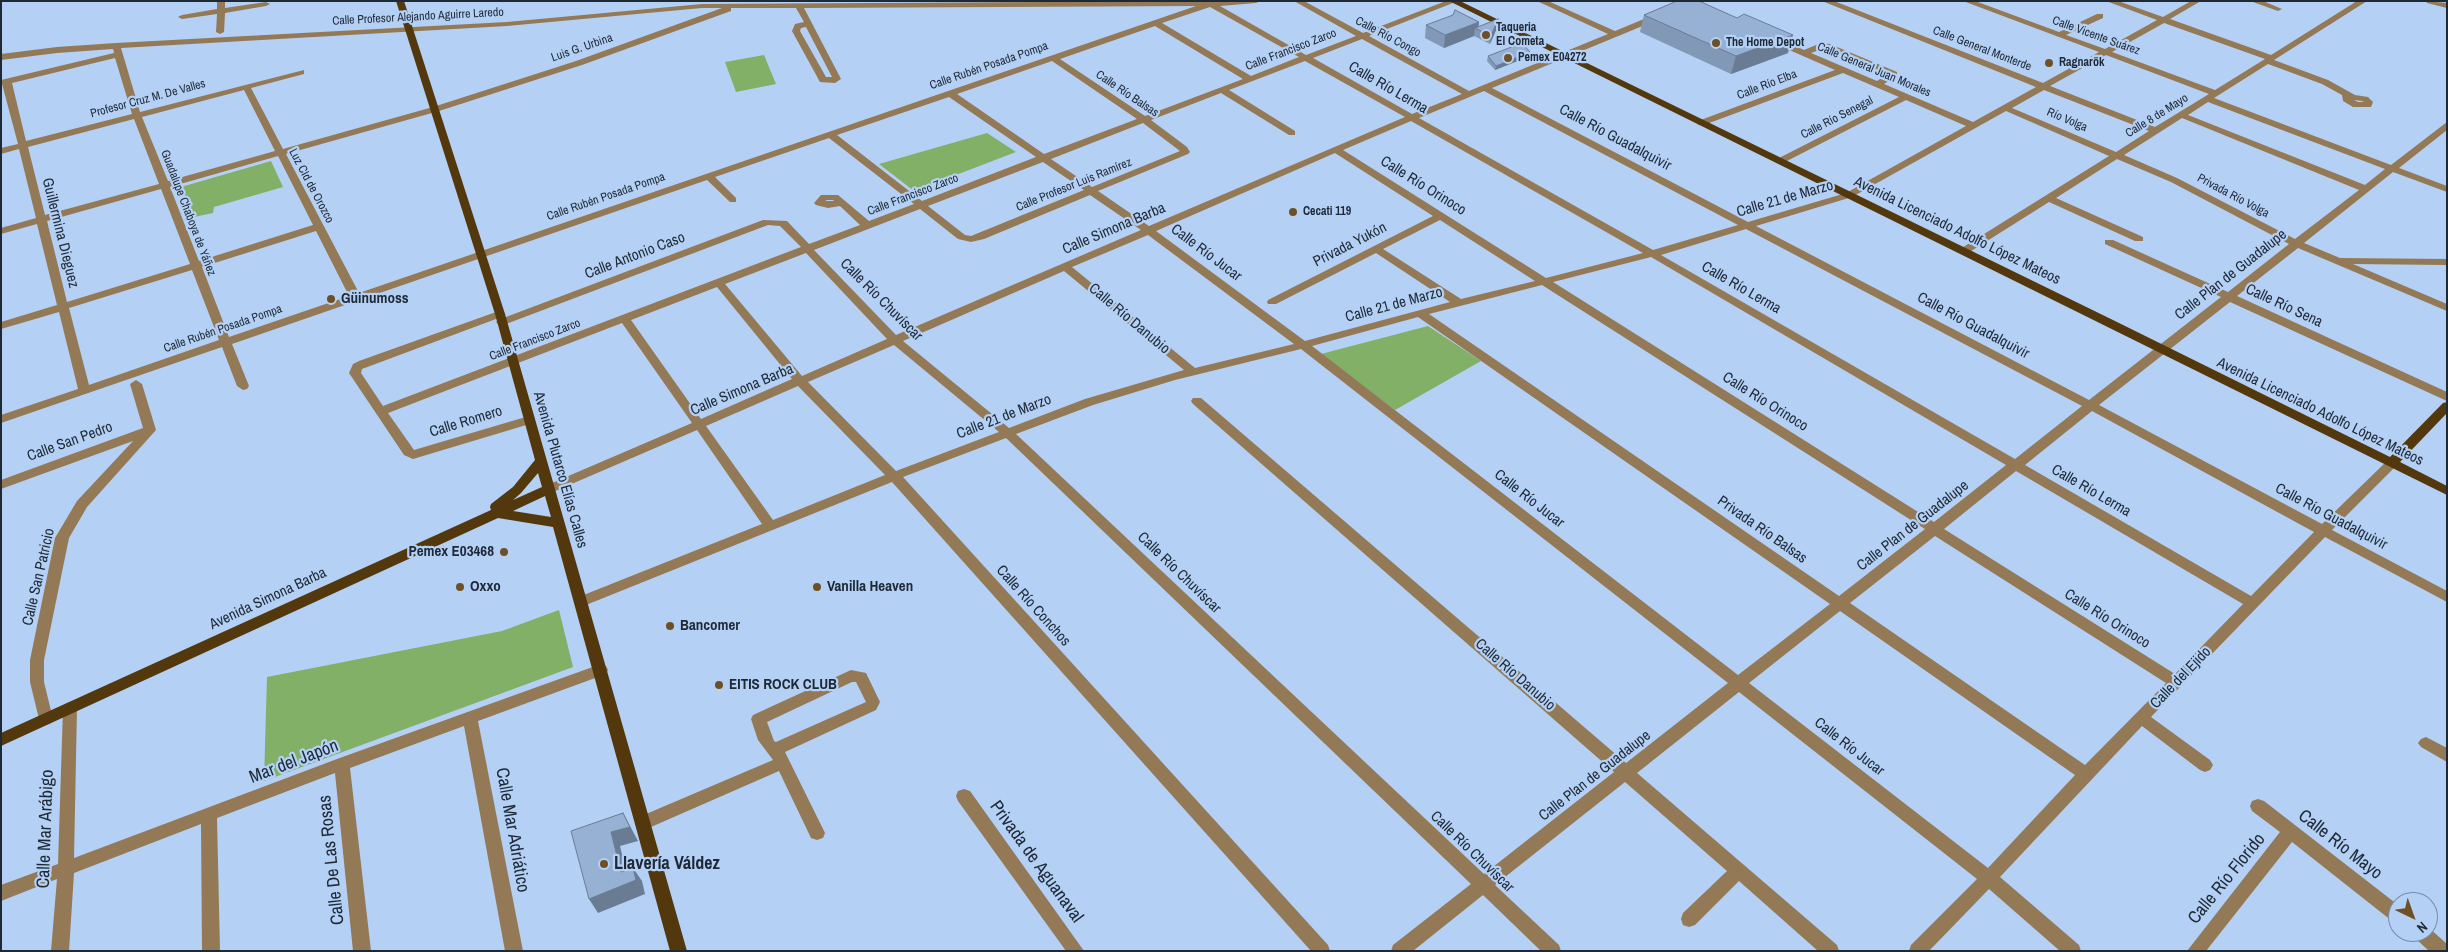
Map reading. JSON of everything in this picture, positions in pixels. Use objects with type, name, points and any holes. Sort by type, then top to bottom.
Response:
[{"type":"main road","name":"Avenida Plutarco Elías Calles","points":[[400,1],[501,318],[512,362],[645,822],[679,951]]},
{"type":"main road","name":"Avenida Licenciado Adolfo López Mateos","points":[[1454,1],[2447,491]]},
{"type":"main road","name":"Calle del Ejido","points":[[2391,464],[2447,406]]},
{"type":"main road","points":[[488,516],[517,490],[541,461]]},
{"type":"main road","name":"Avenida Simona Barba","points":[[1,740],[549,489]]},
{"type":"main road","points":[[488,516],[515,514],[558,523]]},
{"type":"street","points":[[220,32],[221,1]]},
{"type":"street","points":[[650,1],[656,10]]},
{"type":"street","points":[[702,6],[719,1]]},
{"type":"street","name":"Calle Profesor Alejando Aguirre Laredo","points":[[1,57],[57,50],[117,51],[408,29],[506,24],[702,6],[799,6],[859,3],[1216,3],[1256,1]]},
{"type":"street","name":"Calle Río Congo","points":[[1298,1],[1468,94]]},
{"type":"street","name":"Calle Francisco Zarco","points":[[380,412],[626,320],[1042,157],[1454,1]]},
{"type":"street","points":[[1541,1],[1614,34]]},
{"type":"street","name":"Calle General Monterde","points":[[1826,1],[2156,131]]},
{"type":"street","name":"Calle Vicente Suárez","points":[[1967,1],[2105,52],[2447,188]]},
{"type":"street","points":[[2110,1],[2270,59],[2325,82],[2351,96]]},
{"type":"street","name":"Calle 21 de Marzo","points":[[581,602],[894,476],[1089,402],[1193,372],[1652,254],[1849,195],[2197,1]]},
{"type":"street","points":[[2254,1],[2278,9]]},
{"type":"street","name":"Calle 8 de Mayo","points":[[1964,251],[2363,1]]},
{"type":"street","points":[[2430,1],[2447,6]]},
{"type":"street","name":"Calle Rubén Posada Pompa","points":[[1,419],[480,253],[1216,3]]},
{"type":"street","name":"Calle Río Lerma","points":[[1216,3],[1305,58],[1652,254],[2253,603]]},
{"type":"street","points":[[182,17],[266,4]]},
{"type":"street","points":[[799,6],[837,79],[829,82],[823,80],[795,29],[808,24]]},
{"type":"street","name":"Luis G. Urbina","points":[[1,231],[436,110],[579,63],[736,7]]},
{"type":"street","name":"Calle Simona Barba","points":[[549,489],[1410,118],[1671,10]]},
{"type":"street","points":[[2059,35],[2100,16]]},
{"type":"street","points":[[1156,23],[1250,79]]},
{"type":"street","name":"Calle General Juan Morales","points":[[1768,38],[1974,126]]},
{"type":"street","points":[[1804,53],[1821,46],[1827,46],[1893,73],[1893,76],[1877,85]]},
{"type":"street","points":[[4,83],[117,51]]},
{"type":"street","name":"Guadalupe Chaboya de Yáñez","points":[[117,51],[137,115],[194,266],[243,386]]},
{"type":"street","points":[[809,55],[823,52]]},
{"type":"street","name":"Calle Río Balsas","points":[[1053,58],[1143,119],[1184,149],[1185,152]]},
{"type":"street","name":"Calle Río Elba","points":[[1701,123],[1842,70]]},
{"type":"street","name":"Profesor Cruz M. De Valles","points":[[1,151],[301,72]]},
{"type":"street","name":"Guillermina Dieguez","points":[[4,83],[23,145],[40,220],[84,390]]},
{"type":"street","name":"Luz CId de Orozco","points":[[246,86],[355,296]]},
{"type":"street","name":"Calle Río Guadalquivir","points":[[1484,87],[2091,406],[2322,532],[2447,597]]},
{"type":"street","points":[[1222,90],[1292,133]]},
{"type":"street","name":"Calle Río Jucar","points":[[949,93],[1149,230],[1303,345],[1740,682],[1989,878],[2073,951]]},
{"type":"street","name":"Calle Río Senegal","points":[[1780,161],[1905,97]]},
{"type":"street","name":"Río Volga","points":[[2006,108],[2118,155]]},
{"type":"street","points":[[2181,115],[2366,189]]},
{"type":"street","name":"Calle Plan de Guadalupe","points":[[1399,951],[2447,125]]},
{"type":"street","points":[[831,135],[921,206]]},
{"type":"street","name":"Calle Río Orinoco","points":[[1336,150],[2176,682]]},
{"type":"street","name":"Calle Profesor Luis Ramírez","points":[[921,206],[962,237],[971,239],[1092,192],[1185,152]]},
{"type":"street","name":"Privada Río Volga","points":[[2118,155],[2214,200],[2297,244],[2447,308]]},
{"type":"street","points":[[708,176],[733,200]]},
{"type":"street","points":[[2049,198],[2139,239]]},
{"type":"street","points":[[841,202],[868,226]]},
{"type":"street","name":"Privada Yukón","points":[[1272,302],[1441,216]]},
{"type":"street","name":"Calle Río Chuvíscar","points":[[780,221],[895,340],[1007,432],[1553,951]]},
{"type":"street","name":"Calle Antonio Caso","points":[[380,412],[355,373],[357,367],[501,318],[767,222],[780,221]]},
{"type":"street","points":[[1,326],[319,227]]},
{"type":"street","name":"Calle Río Sena","points":[[2109,242],[2447,397]]},
{"type":"street","points":[[1376,248],[1459,303]]},
{"type":"street","name":"Privada Río Volga","points":[[2335,260],[2446,262]]},
{"type":"street","name":"Calle Río Danubio","points":[[1066,267],[1193,372]]},
{"type":"street","name":"Calle Río Conchos","points":[[719,283],[800,381],[894,476],[1322,951]]},
{"type":"street","name":"Privada Río Balsas","points":[[1420,313],[2086,774]]},
{"type":"street","points":[[626,320],[698,426],[770,526]]},
{"type":"street","points":[[136,384],[150,430]]},
{"type":"street","name":"Calle Río Danubio","points":[[1197,401],[1832,951]]},
{"type":"street","name":"Calle Romero","points":[[380,412],[408,452],[413,455],[529,420]]},
{"type":"street","name":"Calle San Pedro","points":[[1,485],[150,430]]},
{"type":"street","name":"Calle San Patricio","points":[[46,719],[37,682],[37,660],[62,538],[82,504],[150,430]]},
{"type":"street","name":"Calle del Ejido","points":[[1916,951],[1989,878],[2086,774],[2322,532],[2391,464]]},
{"type":"street","name":"Mar del Japón","points":[[1,893],[209,816],[342,764],[601,670]]},
{"type":"street","points":[[645,822],[778,756],[871,706],[873,702],[861,677],[851,676],[759,718],[758,723],[778,756],[817,834]]},
{"type":"street","name":"Calle Mar Arábigo","points":[[60,951],[66,869],[70,708]]},
{"type":"street","name":"Calle Mar Adriático","points":[[470,717],[514,951]]},
{"type":"street","points":[[2142,718],[2205,765]]},
{"type":"street","points":[[2426,744],[2447,756]]},
{"type":"street","name":"Calle De Las Rosas","points":[[342,764],[362,951]]},
{"type":"street","name":"Privada de Aguanaval","points":[[964,796],[1070,949]]},
{"type":"street","name":"Calle Río Mayo","points":[[2258,806],[2388,907]]},
{"type":"street","points":[[209,816],[211,951]]},
{"type":"street","name":"Calle Río Florido","points":[[2195,951],[2290,832]]},
{"type":"street","points":[[1689,919],[1738,871]]},
{"type":"street","points":[[2432,942],[2442,951]]},
{"type":"green space","points":[[764,55],[776,84],[736,92],[725,62]]},
{"type":"green space","points":[[987,133],[1016,152],[914,191],[879,164]]},
{"type":"green space","points":[[271,161],[283,187],[214,207],[213,213],[194,217],[181,187]]},
{"type":"green space","points":[[1428,326],[1481,361],[1395,410],[1321,354]]},
{"type":"green space","points":[[559,610],[573,667],[264,781],[267,677],[502,631]]},
{"type":"building","points":[[1677,1],[1699,1],[1737,18],[1744,14],[1793,35],[1736,56],[1644,15]]},
{"type":"building","points":[[1455,10],[1479,22],[1445,35],[1426,25],[1453,15]]},
{"type":"building","points":[[1498,19],[1491,36],[1475,28]]},
{"type":"building","name":"Pemex E04272","points":[[1522,43],[1530,52],[1496,66],[1488,56]]},
{"type":"building","points":[[623,813],[630,827],[611,832],[621,872],[633,868],[636,880],[589,899],[571,831]]},
{"type":"place","name":"Taqueria El Cometa","points":[[1486,35]]},
{"type":"place","name":"The Home Depot","points":[[1716,43]]},
{"type":"place","name":"Pemex E04272","points":[[1508,58]]},
{"type":"place","name":"Ragnarök","points":[[2049,63]]},
{"type":"place","name":"Cecati 119","points":[[1293,212]]},
{"type":"place","name":"Güinumoss","points":[[331,299]]},
{"type":"place","name":"Pemex E03468","points":[[504,552]]},
{"type":"place","name":"Oxxo","points":[[460,587]]},
{"type":"place","name":"Vanilla Heaven","points":[[817,587]]},
{"type":"place","name":"Bancomer","points":[[670,626]]},
{"type":"place","name":"EITIS ROCK CLUB","points":[[719,685]]},
{"type":"place","name":"Llavería Váldez","points":[[604,864]]}]
